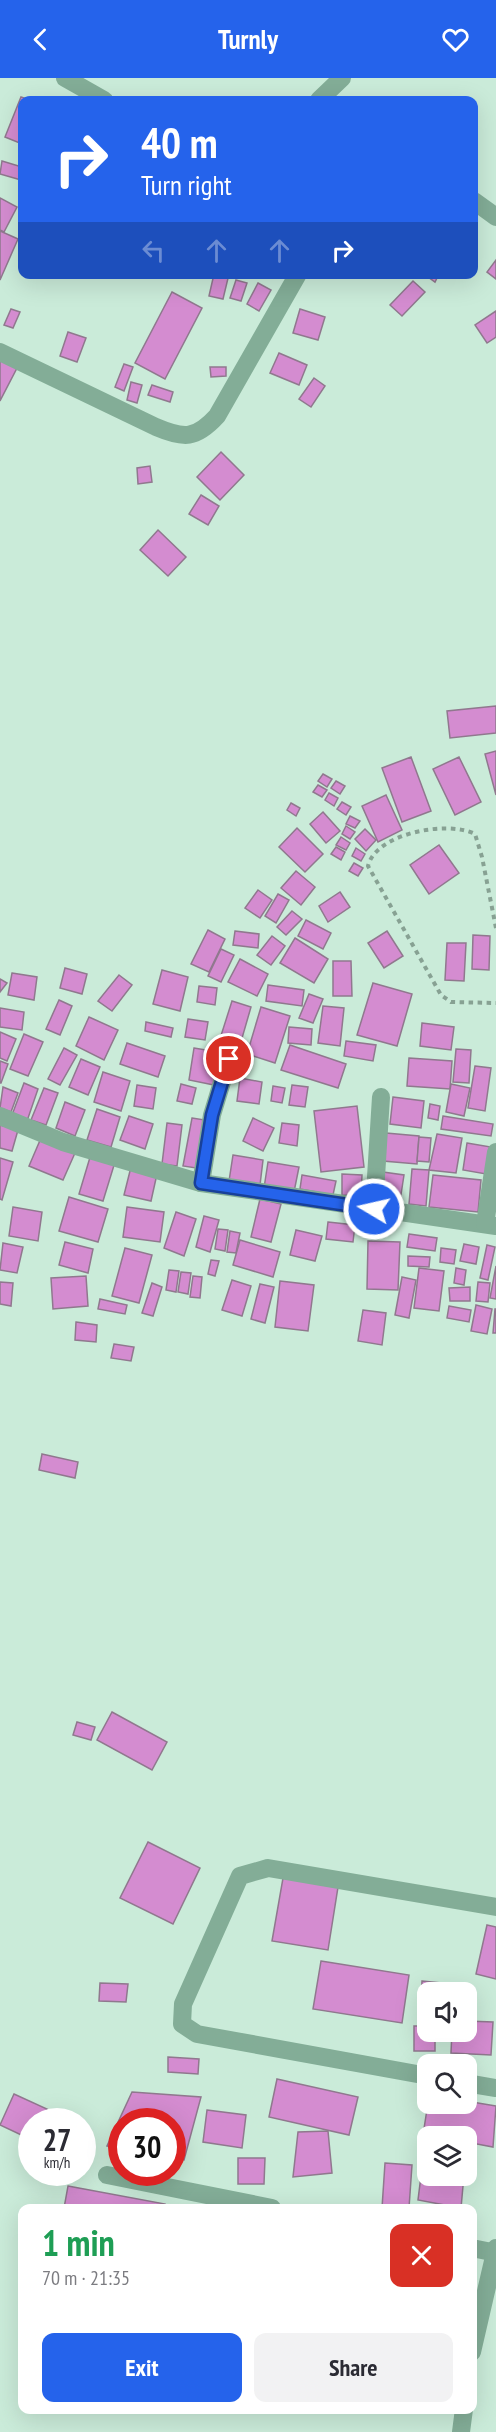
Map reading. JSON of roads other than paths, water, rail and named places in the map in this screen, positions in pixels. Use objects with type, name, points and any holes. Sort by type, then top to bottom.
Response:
[{"type":"street","points":[[65,78],[97,96]]},
{"type":"street","points":[[323,96],[342,78]]},
{"type":"street","points":[[478,204],[496,217]]},
{"type":"street","points":[[0,352],[156,427],[176,435],[190,436],[206,428],[217,416],[295,279]]},
{"type":"street","points":[[201,1183],[214,1105],[229,1059]]},
{"type":"street","points":[[374,1209],[381,1097]]},
{"type":"street","points":[[0,1116],[63,1142],[201,1183],[490,1225],[496,1152]]},
{"type":"street","points":[[417,2074],[197,2034],[182,2024],[183,2004],[240,1876],[268,1868],[496,1907]]},
{"type":"street","points":[[477,2085],[496,2088]]},
{"type":"street","points":[[107,2175],[252,2204]]},
{"type":"street","points":[[477,2249],[496,2251],[477,2331]]},
{"type":"street","points":[[461,2432],[463,2414]]}]
